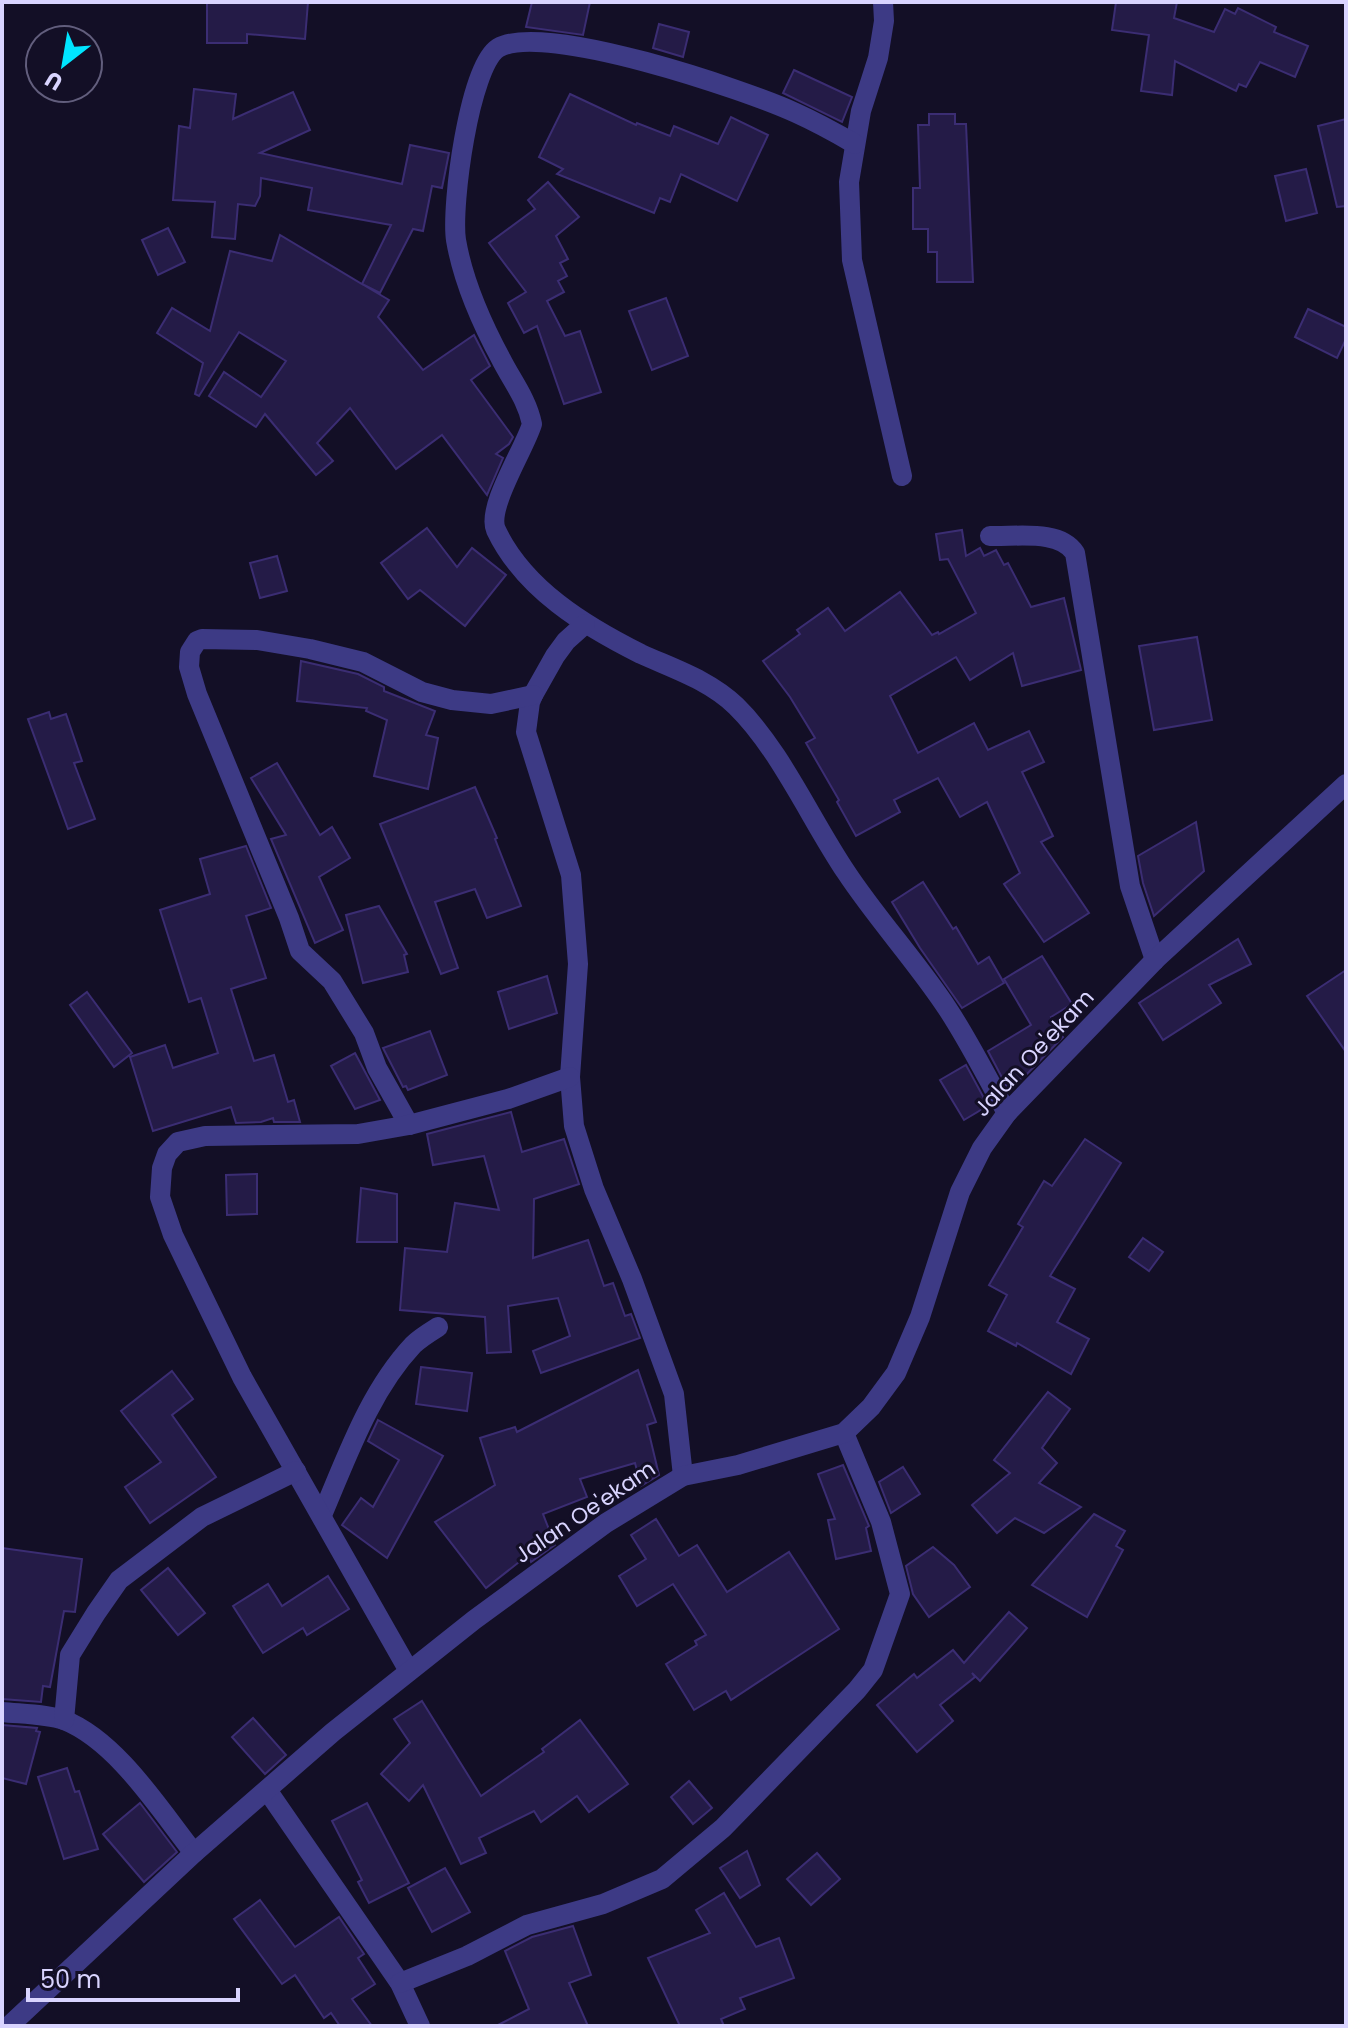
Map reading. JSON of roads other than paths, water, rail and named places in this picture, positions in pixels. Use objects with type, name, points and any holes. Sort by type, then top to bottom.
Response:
[{"type":"street","points":[[883,2],[884,21],[878,58],[861,111],[849,182],[852,260],[902,476]]},
{"type":"street","points":[[855,144],[797,113],[745,92],[645,61],[555,43],[511,43],[496,49],[482,72],[466,124],[455,211],[456,238],[471,293],[501,360],[524,396],[532,424],[505,485],[494,526],[526,573],[554,601],[585,624],[642,654],[692,675],[732,702],[755,725],[846,873],[947,1008],[1007,1113]]},
{"type":"street","points":[[990,536],[1052,538],[1069,544],[1075,553],[1130,886],[1155,960]]},
{"type":"street","points":[[585,624],[555,656],[533,695],[526,732],[571,875],[578,964],[570,1077],[574,1126],[594,1189],[674,1394],[683,1476]]},
{"type":"street","points":[[409,1125],[377,1068],[364,1033],[332,981],[300,951],[207,722],[189,667],[190,652],[202,639],[257,640],[363,662],[422,692],[452,700],[491,704],[533,695]]},
{"type":"street","name":"Jalan Oe'ekam","points":[[9,2026],[194,1853],[333,1732],[474,1620],[606,1523],[683,1476],[751,1461],[844,1433],[871,1407],[896,1373],[920,1317],[960,1192],[982,1148],[1007,1113],[1155,960],[1346,784]]},
{"type":"street","points":[[409,1671],[242,1377],[173,1235],[160,1197],[162,1168],[167,1154],[178,1142],[205,1136],[358,1134],[409,1125],[508,1099],[570,1077]]},
{"type":"street","points":[[322,1515],[357,1433],[383,1385],[414,1343],[438,1327]]},
{"type":"street","points":[[400,1983],[467,1956],[527,1925],[603,1904],[662,1879],[723,1828],[865,1680],[873,1670],[900,1594],[881,1522],[844,1433]]},
{"type":"street","points":[[64,1720],[70,1655],[119,1580],[202,1517],[296,1471]]},
{"type":"street","points":[[2,1712],[64,1720],[101,1743],[138,1781],[194,1853]]},
{"type":"street","points":[[267,1790],[400,1983],[420,2026]]}]
